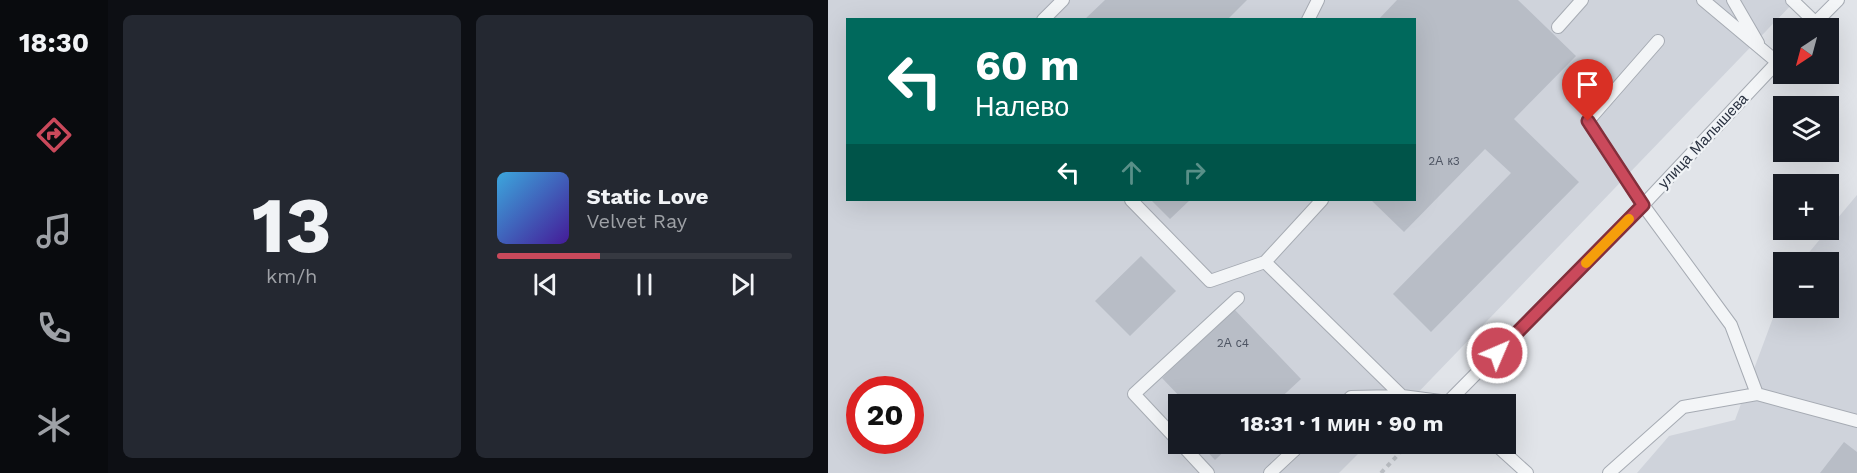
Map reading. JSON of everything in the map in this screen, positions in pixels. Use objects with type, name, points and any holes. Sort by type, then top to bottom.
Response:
[{"type":"lane","points":[[1045,18],[1063,0]]},
{"type":"lane","points":[[1309,18],[1318,0]]},
{"type":"lane","points":[[1557,27],[1582,0]]},
{"type":"lane","points":[[1703,0],[1761,49],[1773,55]]},
{"type":"lane","points":[[1733,0],[1738,5],[1761,49]]},
{"type":"lane","points":[[1792,0],[1807,18]]},
{"type":"lane","points":[[1821,18],[1838,0]]},
{"type":"lane","points":[[1659,42],[1588,121],[1643,205],[1731,325],[1757,394]]},
{"type":"lane","name":"улица Малышева","points":[[1459,394],[1643,205],[1773,66]]},
{"type":"lane","points":[[1132,201],[1210,281],[1265,262],[1321,201]]},
{"type":"lane","points":[[1265,262],[1400,394]]},
{"type":"lane","points":[[1168,430],[1134,394],[1238,298]]},
{"type":"lane","points":[[1609,473],[1683,407],[1757,394],[1857,421]]},
{"type":"lane","points":[[1190,454],[1208,473]]},
{"type":"lane","points":[[1270,473],[1290,454]]},
{"type":"lane","points":[[1506,454],[1527,473]]},
{"type":"path","points":[[1381,473],[1399,454]]},
{"type":"shaded area","points":[[828,0],[1796,0],[1779,18],[1773,18],[1773,24],[1417,394],[1168,394],[1168,454],[1358,454],[1339,473],[828,473]]},
{"type":"shaded area","points":[[1857,195],[1857,473],[1637,473],[1669,436],[1735,420],[1773,318],[1839,318],[1839,252],[1809,252],[1819,240],[1839,240],[1839,217]]},
{"type":"building","points":[[1105,0],[1247,0],[1229,18],[1086,18]]},
{"type":"building","points":[[1397,0],[1518,0],[1576,56],[1514,119],[1579,182],[1431,332],[1393,294],[1511,173],[1485,149],[1404,232],[1372,201],[1416,201],[1416,18],[1380,18]]},
{"type":"building","points":[[1152,201],[1189,201],[1170,219]]},
{"type":"building","points":[[1141,256],[1176,291],[1130,336],[1095,301]]},
{"type":"building","points":[[1234,309],[1301,379],[1285,394],[1177,394],[1162,378]]},
{"type":"building","points":[[1844,442],[1857,452],[1857,473],[1820,473]]},
{"type":"building","points":[[1209,454],[1221,454],[1215,460]]},
{"type":"slow traffic","points":[[1586,263],[1629,219]]},
{"type":"route","points":[[1497,353],[1643,205],[1588,121]]}]
